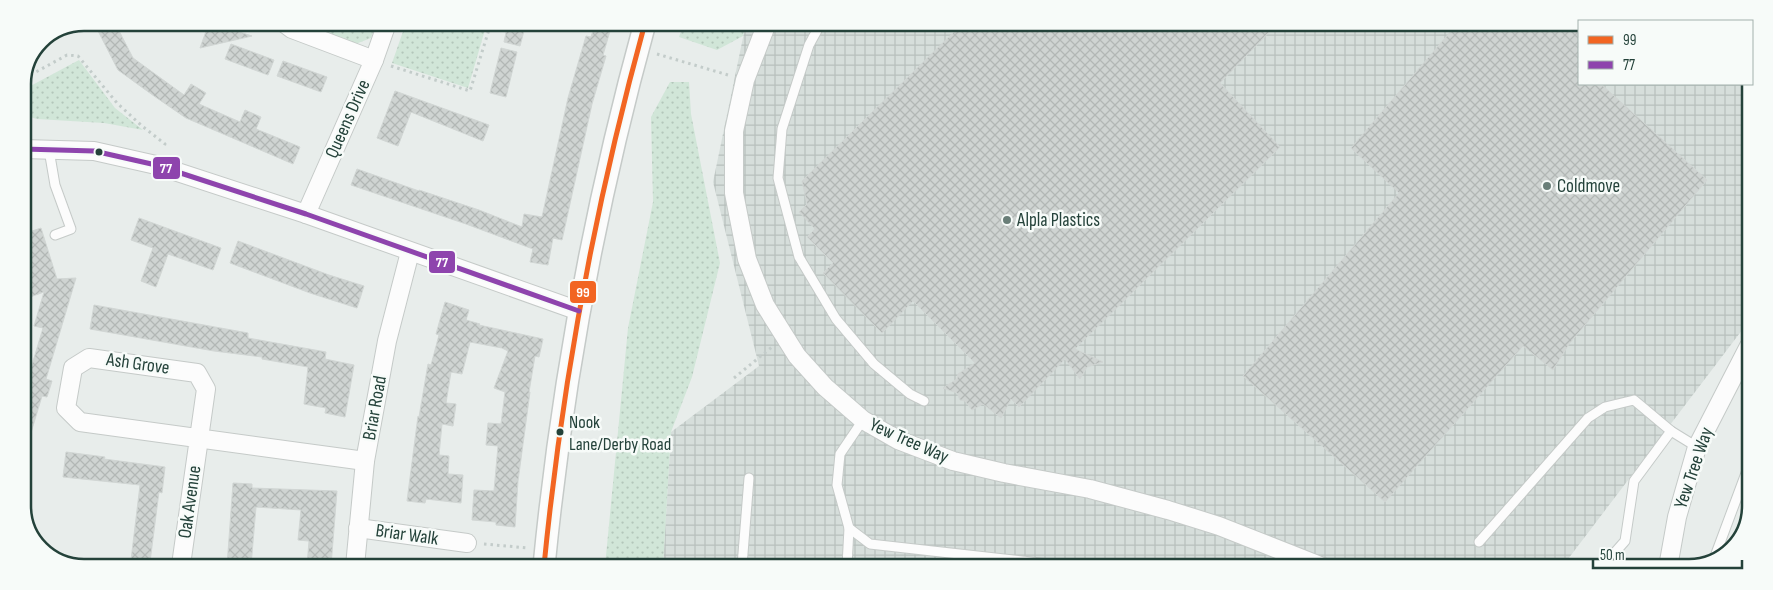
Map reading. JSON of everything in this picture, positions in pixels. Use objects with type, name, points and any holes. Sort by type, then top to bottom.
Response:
[{"type":"street","points":[[297,31],[374,60]]},
{"type":"street","name":"Queens Drive","points":[[306,214],[374,60],[384,31]]},
{"type":"street","points":[[545,558],[560,428],[579,311],[604,184],[643,31]]},
{"type":"street","name":"Yew Tree Way","points":[[764,31],[745,80],[734,131],[734,193],[746,259],[765,305],[797,356],[825,387],[863,420],[898,440],[953,461],[1004,474],[1090,489],[1160,508],[1218,526],[1303,559]]},
{"type":"street","points":[[31,149],[94,151],[156,165],[306,214],[579,311]]},
{"type":"street","name":"Briar Road","points":[[356,559],[365,461],[387,341],[410,252]]},
{"type":"street","name":"Ash Grove","points":[[200,439],[206,389],[197,372],[89,358],[73,368],[66,408],[80,422],[200,439],[365,461]]},
{"type":"street","name":"Yew Tree Way","points":[[1670,559],[1677,518],[1697,447],[1742,360]]},
{"type":"street","name":"Oak Avenue","points":[[182,559],[200,439]]},
{"type":"street","name":"Briar Walk","points":[[358,528],[467,543]]},
{"type":"lane","points":[[817,31],[809,45],[782,129],[778,178],[799,257],[836,319],[874,364],[910,394],[924,401]]},
{"type":"lane","points":[[49,150],[55,185],[71,229],[55,235]]},
{"type":"lane","points":[[1479,542],[1588,418],[1605,407],[1634,400],[1671,431],[1697,447]]},
{"type":"lane","points":[[847,559],[849,528],[837,485],[840,454],[863,420]]},
{"type":"lane","points":[[1609,559],[1625,541],[1634,481],[1671,431]]},
{"type":"lane","points":[[743,559],[749,478]]},
{"type":"lane","points":[[1717,550],[1742,485]]},
{"type":"lane","points":[[849,528],[870,544],[1004,559]]},
{"type":"path","points":[[374,60],[470,91],[489,31]]},
{"type":"path","points":[[638,49],[745,80]]},
{"type":"path","points":[[32,74],[67,55],[78,56],[117,103],[165,144],[156,165]]},
{"type":"path","points":[[734,378],[785,338]]},
{"type":"path","points":[[467,543],[545,558]]},
{"type":"shaded area","points":[[744,31],[1578,31],[1578,85],[1742,85],[1742,330],[1568,559],[663,559],[671,432],[759,366],[713,182]]},
{"type":"green space","points":[[316,31],[373,31],[371,38],[353,45]]},
{"type":"green space","points":[[403,31],[485,31],[468,88],[392,63]]},
{"type":"green space","points":[[681,31],[744,31],[743,36],[717,50],[679,37]]},
{"type":"green space","points":[[79,60],[115,108],[143,130],[104,123],[31,117],[31,86]]},
{"type":"green space","points":[[670,82],[689,82],[691,114],[720,263],[692,377],[671,432],[663,559],[606,559],[628,328],[653,202],[651,117]]},
{"type":"building","points":[[98,31],[119,31],[133,58],[184,95],[191,84],[206,93],[199,104],[240,122],[245,110],[261,117],[256,129],[300,147],[293,164],[186,118],[118,70]]},
{"type":"building","points":[[206,31],[236,31],[252,36],[200,48]]},
{"type":"building","points":[[506,31],[524,31],[520,46],[504,42]]},
{"type":"building","points":[[593,31],[610,31],[603,55],[606,56],[592,104],[562,240],[553,238],[548,265],[530,262],[533,249],[351,185],[357,169],[479,210],[522,227],[524,214],[542,217],[568,98],[586,36],[591,37]]},
{"type":"building","name":"Alpla Plastics","points":[[955,31],[1270,31],[1220,83],[1280,147],[1075,349],[1103,362],[1087,367],[1080,379],[1065,359],[1019,407],[1011,399],[1001,418],[983,404],[972,410],[965,401],[960,400],[957,393],[943,388],[957,379],[958,374],[975,363],[913,301],[882,333],[823,273],[833,263],[807,237],[815,229],[799,212],[807,204],[802,181]]},
{"type":"building","points":[[1451,31],[1578,31],[1578,85],[1602,85],[1707,180],[1569,344],[1553,370],[1523,346],[1385,502],[1243,376],[1399,193],[1351,148]]},
{"type":"building","points":[[231,44],[274,60],[268,75],[225,59]]},
{"type":"building","points":[[501,48],[517,52],[506,97],[490,93]]},
{"type":"building","points":[[283,61],[327,77],[321,92],[277,76]]},
{"type":"building","points":[[395,91],[489,125],[483,141],[411,112],[398,146],[377,138]]},
{"type":"building","points":[[139,218],[221,248],[213,270],[168,254],[156,287],[141,281],[153,248],[131,240]]},
{"type":"building","points":[[41,228],[57,279],[76,278],[46,379],[52,381],[47,397],[42,396],[31,433],[31,368],[43,328],[34,326],[44,292],[31,297],[31,231]]},
{"type":"building","points":[[238,241],[364,286],[357,308],[310,293],[230,263]]},
{"type":"building","points":[[445,302],[469,310],[466,320],[479,325],[543,339],[539,357],[535,356],[529,392],[518,481],[515,527],[496,525],[496,522],[472,520],[474,490],[494,491],[498,446],[486,445],[488,423],[501,424],[505,392],[494,388],[508,351],[502,348],[470,342],[462,374],[451,372],[446,403],[456,404],[453,426],[442,424],[439,455],[449,456],[448,474],[463,475],[461,503],[426,499],[425,503],[407,501],[418,416],[428,364],[431,365],[439,335],[436,334]]},
{"type":"building","points":[[94,305],[248,333],[248,338],[326,352],[325,359],[354,365],[345,417],[325,413],[326,408],[304,404],[308,367],[262,359],[262,357],[214,351],[90,329]]},
{"type":"building","points":[[66,452],[165,467],[162,493],[159,492],[150,559],[131,559],[140,485],[63,477]]},
{"type":"building","points":[[233,483],[252,484],[252,488],[337,491],[332,559],[308,559],[309,541],[298,540],[301,510],[256,507],[252,559],[228,559]]},
{"type":"transit line","name":"99","points":[[545,559],[560,429],[583,292],[611,157],[643,31]]},
{"type":"transit line","name":"77","points":[[31,149],[94,151],[156,165],[306,214],[579,311]]},
{"type":"place","name":"Coldmove","points":[[1547,186]]},
{"type":"place","name":"Alpla Plastics","points":[[1007,220]]},
{"type":"place","name":"Nook Lane/Derby Road","points":[[560,432]]}]
